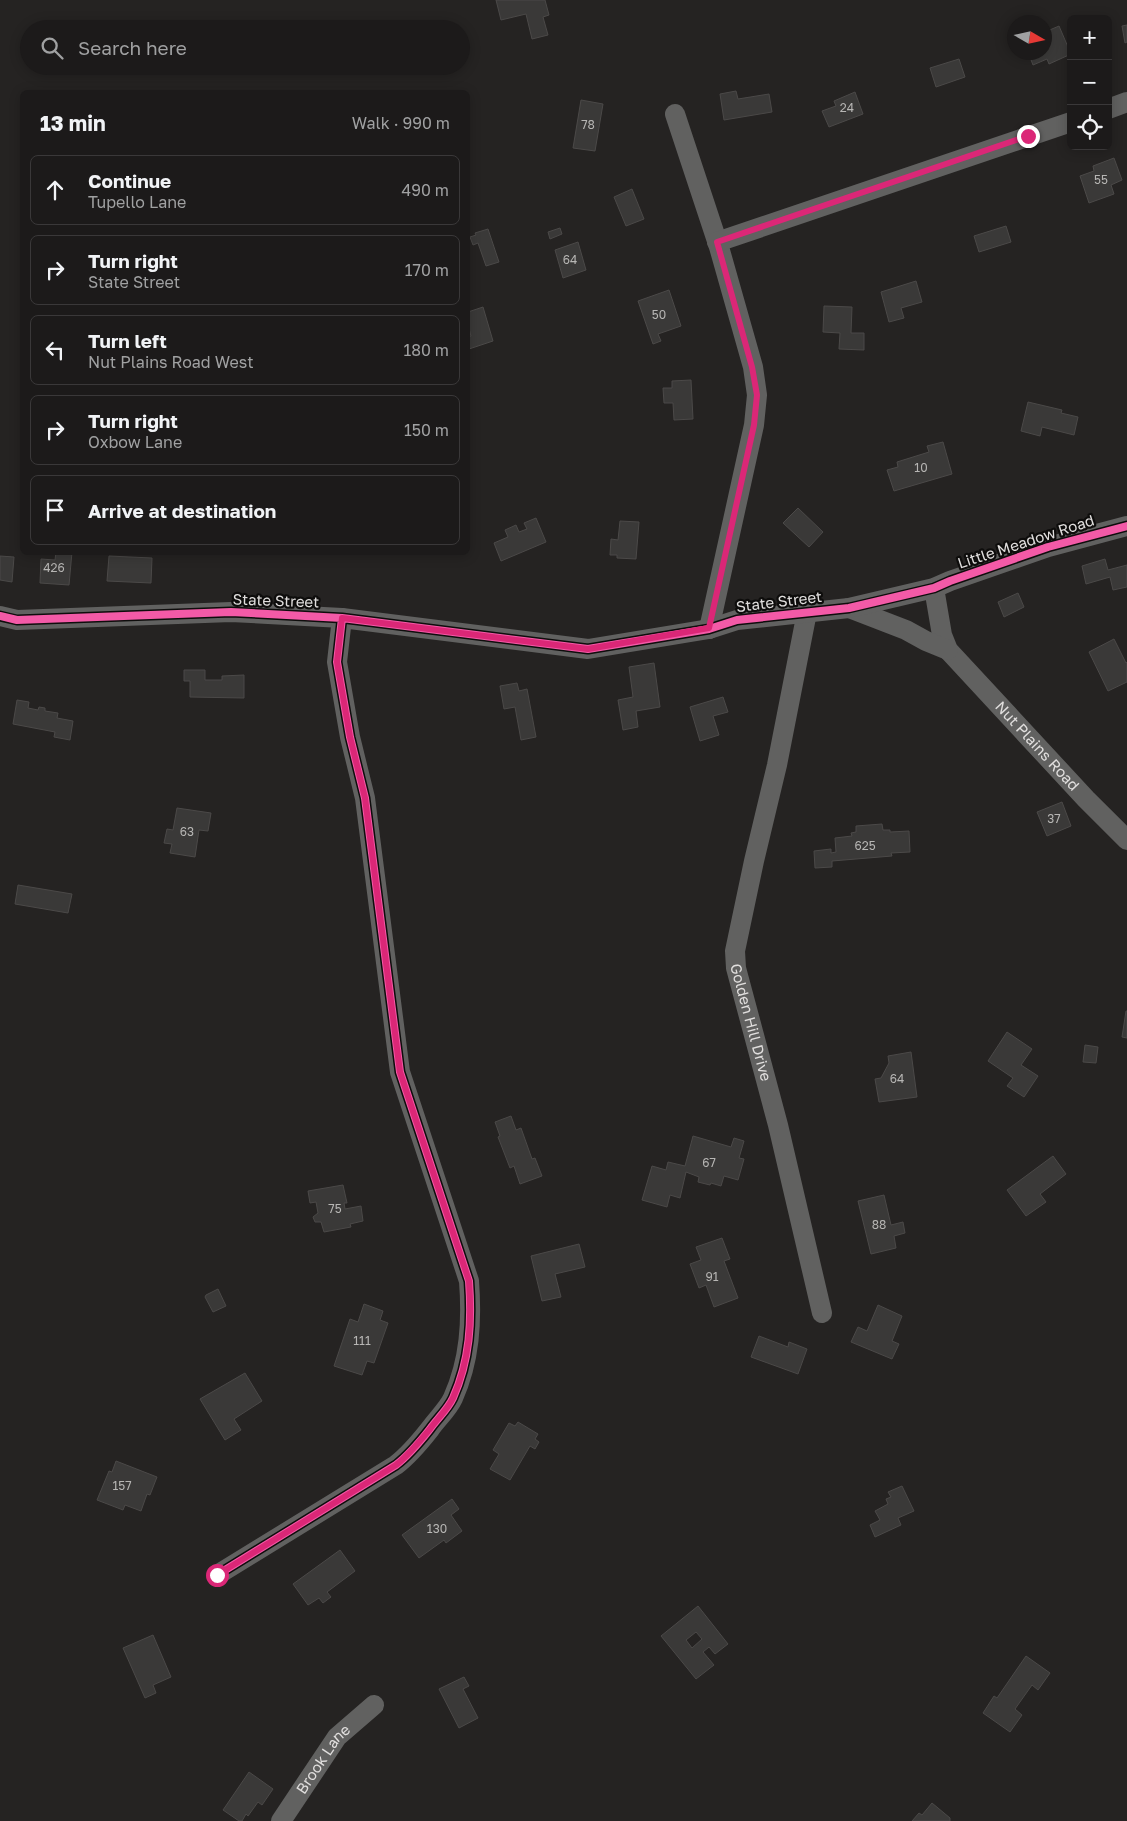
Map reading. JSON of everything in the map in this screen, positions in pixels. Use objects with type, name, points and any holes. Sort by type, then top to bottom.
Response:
[{"type":"street","points":[[1112,108],[1127,102]]},
{"type":"street","points":[[675,114],[717,242],[752,367],[757,395],[754,425],[709,628]]},
{"type":"street","points":[[717,242],[1067,123]]},
{"type":"street","name":"Little Meadow Road","points":[[934,588],[950,580],[1048,547],[1127,526]]},
{"type":"street","name":"State Street","points":[[0,616],[17,620],[231,612],[342,618],[588,649],[709,628],[737,620],[849,608],[934,588]]},
{"type":"street","name":"Nut Plains Road","points":[[934,588],[942,635],[948,650],[1086,799],[1127,840]]},
{"type":"street","name":"Nut Plains Road","points":[[849,608],[906,630],[948,650]]},
{"type":"street","name":"Golden Hill Drive","points":[[807,612],[777,765],[735,951],[736,968],[778,1125],[822,1313]]},
{"type":"street","points":[[217,1575],[396,1465],[411,1453],[452,1400],[466,1358],[470,1337],[469,1281],[400,1072],[365,798],[350,737],[337,662],[342,618]]},
{"type":"street","name":"Brook Lane","points":[[281,1821],[337,1737],[374,1705]]},
{"type":"building","points":[[496,0],[545,0],[549,15],[543,17],[548,35],[532,39],[526,14],[501,20]]},
{"type":"building","points":[[1127,25],[1127,42],[1125,43],[1122,26]]},
{"type":"building","points":[[1059,26],[1067,45],[1067,56],[1049,64],[1047,60],[1052,60],[1052,29]]},
{"type":"building","points":[[959,59],[965,77],[936,87],[930,68]]},
{"type":"building","points":[[1031,60],[1045,60],[1033,65]]},
{"type":"building","points":[[736,91],[738,99],[769,94],[772,112],[724,120],[720,94]]},
{"type":"building","points":[[855,92],[863,114],[829,127],[822,111],[836,106],[834,101]]},
{"type":"building","points":[[581,100],[603,104],[595,151],[573,148]]},
{"type":"building","points":[[1114,158],[1122,180],[1111,185],[1114,194],[1089,203],[1080,176],[1094,171],[1093,166]]},
{"type":"building","points":[[632,189],[644,219],[626,226],[614,197]]},
{"type":"building","points":[[1006,226],[1011,242],[979,252],[974,236]]},
{"type":"building","points":[[560,228],[562,234],[550,239],[548,232]]},
{"type":"building","points":[[488,229],[499,262],[486,266],[478,243],[473,245],[470,237],[476,235],[475,233]]},
{"type":"building","points":[[578,242],[586,270],[563,278],[555,250]]},
{"type":"building","points":[[916,281],[922,302],[901,308],[904,318],[889,322],[881,292]]},
{"type":"building","points":[[669,290],[681,326],[658,334],[661,341],[653,344],[638,301]]},
{"type":"building","points":[[824,306],[852,307],[851,333],[864,333],[864,350],[839,349],[840,333],[823,332]]},
{"type":"building","points":[[483,307],[493,341],[470,349],[470,311]]},
{"type":"building","points":[[691,380],[693,419],[674,420],[673,403],[664,403],[663,388],[672,388],[672,381]]},
{"type":"building","points":[[1028,402],[1062,410],[1061,413],[1078,417],[1074,435],[1042,427],[1040,436],[1021,431]]},
{"type":"building","points":[[943,442],[952,474],[894,491],[887,470],[898,467],[897,462],[929,452],[927,446]]},
{"type":"building","points":[[798,508],[823,532],[809,547],[783,523]]},
{"type":"building","points":[[536,518],[546,542],[501,561],[494,543],[508,537],[505,530],[516,525],[519,532],[527,529],[524,523]]},
{"type":"building","points":[[620,521],[639,522],[636,559],[617,558],[617,555],[610,555],[611,539],[618,540]]},
{"type":"building","points":[[56,555],[72,555],[69,585],[40,583],[41,559],[55,560]]},
{"type":"building","points":[[0,556],[14,557],[12,582],[0,580]]},
{"type":"building","points":[[109,556],[152,558],[151,583],[107,581]]},
{"type":"building","points":[[1105,559],[1108,570],[1127,565],[1127,587],[1113,590],[1110,577],[1086,584],[1082,566]]},
{"type":"building","points":[[1018,593],[1024,607],[1004,617],[998,602]]},
{"type":"building","points":[[1114,639],[1127,662],[1127,682],[1108,691],[1089,652]]},
{"type":"building","points":[[654,663],[660,707],[636,711],[638,727],[623,730],[618,700],[633,697],[629,667]]},
{"type":"building","points":[[184,670],[205,670],[205,680],[222,680],[222,676],[244,675],[244,698],[190,697],[190,681],[184,681]]},
{"type":"building","points":[[517,683],[519,691],[527,689],[536,737],[521,740],[515,707],[504,709],[500,686]]},
{"type":"building","points":[[723,697],[728,712],[713,716],[719,735],[700,741],[690,707]]},
{"type":"building","points":[[17,700],[29,702],[28,708],[38,710],[39,707],[45,708],[45,711],[58,713],[57,718],[73,721],[70,740],[54,737],[55,732],[13,724]]},
{"type":"building","points":[[1062,802],[1071,826],[1047,836],[1037,812]]},
{"type":"building","points":[[177,808],[211,813],[208,831],[199,830],[195,857],[170,853],[172,844],[164,843],[167,829],[173,830]]},
{"type":"building","points":[[882,824],[883,830],[890,830],[890,832],[909,831],[910,852],[891,853],[892,856],[832,861],[832,867],[815,868],[814,851],[831,849],[831,853],[836,852],[835,838],[852,836],[851,833],[856,832],[856,826]]},
{"type":"building","points":[[18,885],[72,894],[68,913],[15,904]]},
{"type":"building","points":[[1127,1011],[1127,1038],[1122,1037]]},
{"type":"building","points":[[1007,1032],[1032,1049],[1021,1065],[1038,1076],[1024,1097],[1007,1086],[1013,1078],[988,1061]]},
{"type":"building","points":[[1085,1045],[1098,1047],[1096,1063],[1083,1062]]},
{"type":"building","points":[[911,1052],[917,1097],[879,1102],[875,1079],[881,1078],[889,1063],[888,1056]]},
{"type":"building","points":[[511,1116],[516,1130],[521,1128],[532,1159],[535,1158],[542,1176],[520,1184],[514,1166],[510,1168],[498,1137],[500,1136],[495,1122]]},
{"type":"building","points":[[693,1136],[731,1147],[734,1138],[744,1141],[739,1158],[744,1159],[738,1180],[724,1176],[721,1186],[711,1183],[710,1185],[698,1182],[699,1177],[686,1172],[680,1198],[670,1195],[667,1207],[642,1200],[652,1166],[666,1170],[668,1162],[685,1166]]},
{"type":"building","points":[[1053,1156],[1066,1174],[1040,1194],[1046,1202],[1026,1216],[1007,1190]]},
{"type":"building","points":[[343,1185],[347,1203],[344,1203],[345,1209],[361,1206],[363,1221],[350,1224],[351,1227],[324,1232],[321,1222],[315,1222],[313,1217],[318,1213],[316,1202],[310,1203],[308,1191]]},
{"type":"building","points":[[884,1195],[891,1225],[903,1222],[905,1233],[894,1236],[896,1248],[871,1254],[858,1201]]},
{"type":"building","points":[[722,1238],[730,1259],[724,1261],[738,1298],[714,1307],[706,1285],[699,1288],[690,1264],[701,1260],[696,1247]]},
{"type":"building","points":[[579,1244],[585,1267],[555,1274],[561,1297],[542,1301],[531,1256]]},
{"type":"building","points":[[218,1289],[226,1306],[213,1312],[205,1297]]},
{"type":"building","points":[[364,1304],[383,1311],[380,1320],[388,1323],[374,1363],[367,1361],[362,1375],[334,1366],[350,1319],[358,1322]]},
{"type":"building","points":[[878,1305],[902,1316],[892,1341],[899,1344],[892,1359],[851,1342],[858,1327],[867,1331]]},
{"type":"building","points":[[759,1336],[788,1347],[789,1342],[807,1349],[798,1374],[751,1357]]},
{"type":"building","points":[[245,1373],[262,1401],[234,1419],[241,1430],[225,1440],[200,1399]]},
{"type":"building","points":[[518,1422],[538,1434],[535,1439],[539,1442],[535,1449],[530,1446],[510,1480],[490,1469],[499,1454],[493,1450],[509,1423],[515,1426]]},
{"type":"building","points":[[116,1461],[157,1477],[150,1495],[147,1494],[141,1511],[125,1505],[123,1510],[97,1500],[109,1471],[112,1472]]},
{"type":"building","points":[[902,1486],[914,1511],[898,1518],[901,1525],[875,1537],[870,1525],[880,1520],[875,1511],[888,1504],[886,1499],[891,1497],[888,1492]]},
{"type":"building","points":[[452,1499],[459,1509],[451,1515],[462,1531],[446,1543],[444,1540],[419,1558],[402,1535]]},
{"type":"building","points":[[340,1550],[355,1571],[327,1592],[331,1597],[323,1603],[319,1598],[308,1605],[293,1584]]},
{"type":"building","points":[[698,1606],[728,1644],[715,1654],[709,1647],[703,1652],[714,1665],[696,1679],[661,1636]],"holes":[[[696,1632],[702,1639],[692,1648],[686,1640]]]},
{"type":"building","points":[[153,1635],[171,1677],[153,1685],[156,1693],[145,1698],[123,1648]]},
{"type":"building","points":[[1026,1656],[1050,1673],[1038,1690],[1032,1685],[1015,1709],[1022,1715],[1010,1732],[983,1713],[994,1696],[997,1698]]},
{"type":"building","points":[[464,1677],[469,1686],[463,1689],[478,1718],[459,1728],[439,1689]]},
{"type":"building","points":[[249,1772],[273,1789],[262,1805],[258,1802],[248,1816],[246,1814],[242,1821],[239,1821],[223,1810]]},
{"type":"building","points":[[932,1803],[950,1818],[950,1821],[912,1821],[919,1813],[922,1815]]},
{"type":"cycle path","points":[[0,616],[17,620],[231,612],[342,618],[588,649],[709,629],[737,620],[849,608],[934,588],[1048,547],[1127,526]]},
{"type":"cycle path","points":[[217,1575],[396,1465],[414,1449],[451,1402],[463,1369],[470,1326],[469,1281],[400,1072],[365,798],[350,737],[337,662],[342,618]]},
{"type":"route","points":[[217,1575],[406,1458],[452,1400],[466,1358],[470,1337],[469,1281],[400,1072],[365,798],[350,737],[337,662],[342,618],[588,649],[709,628],[754,425],[757,395],[752,367],[717,242],[1028,136]]}]
